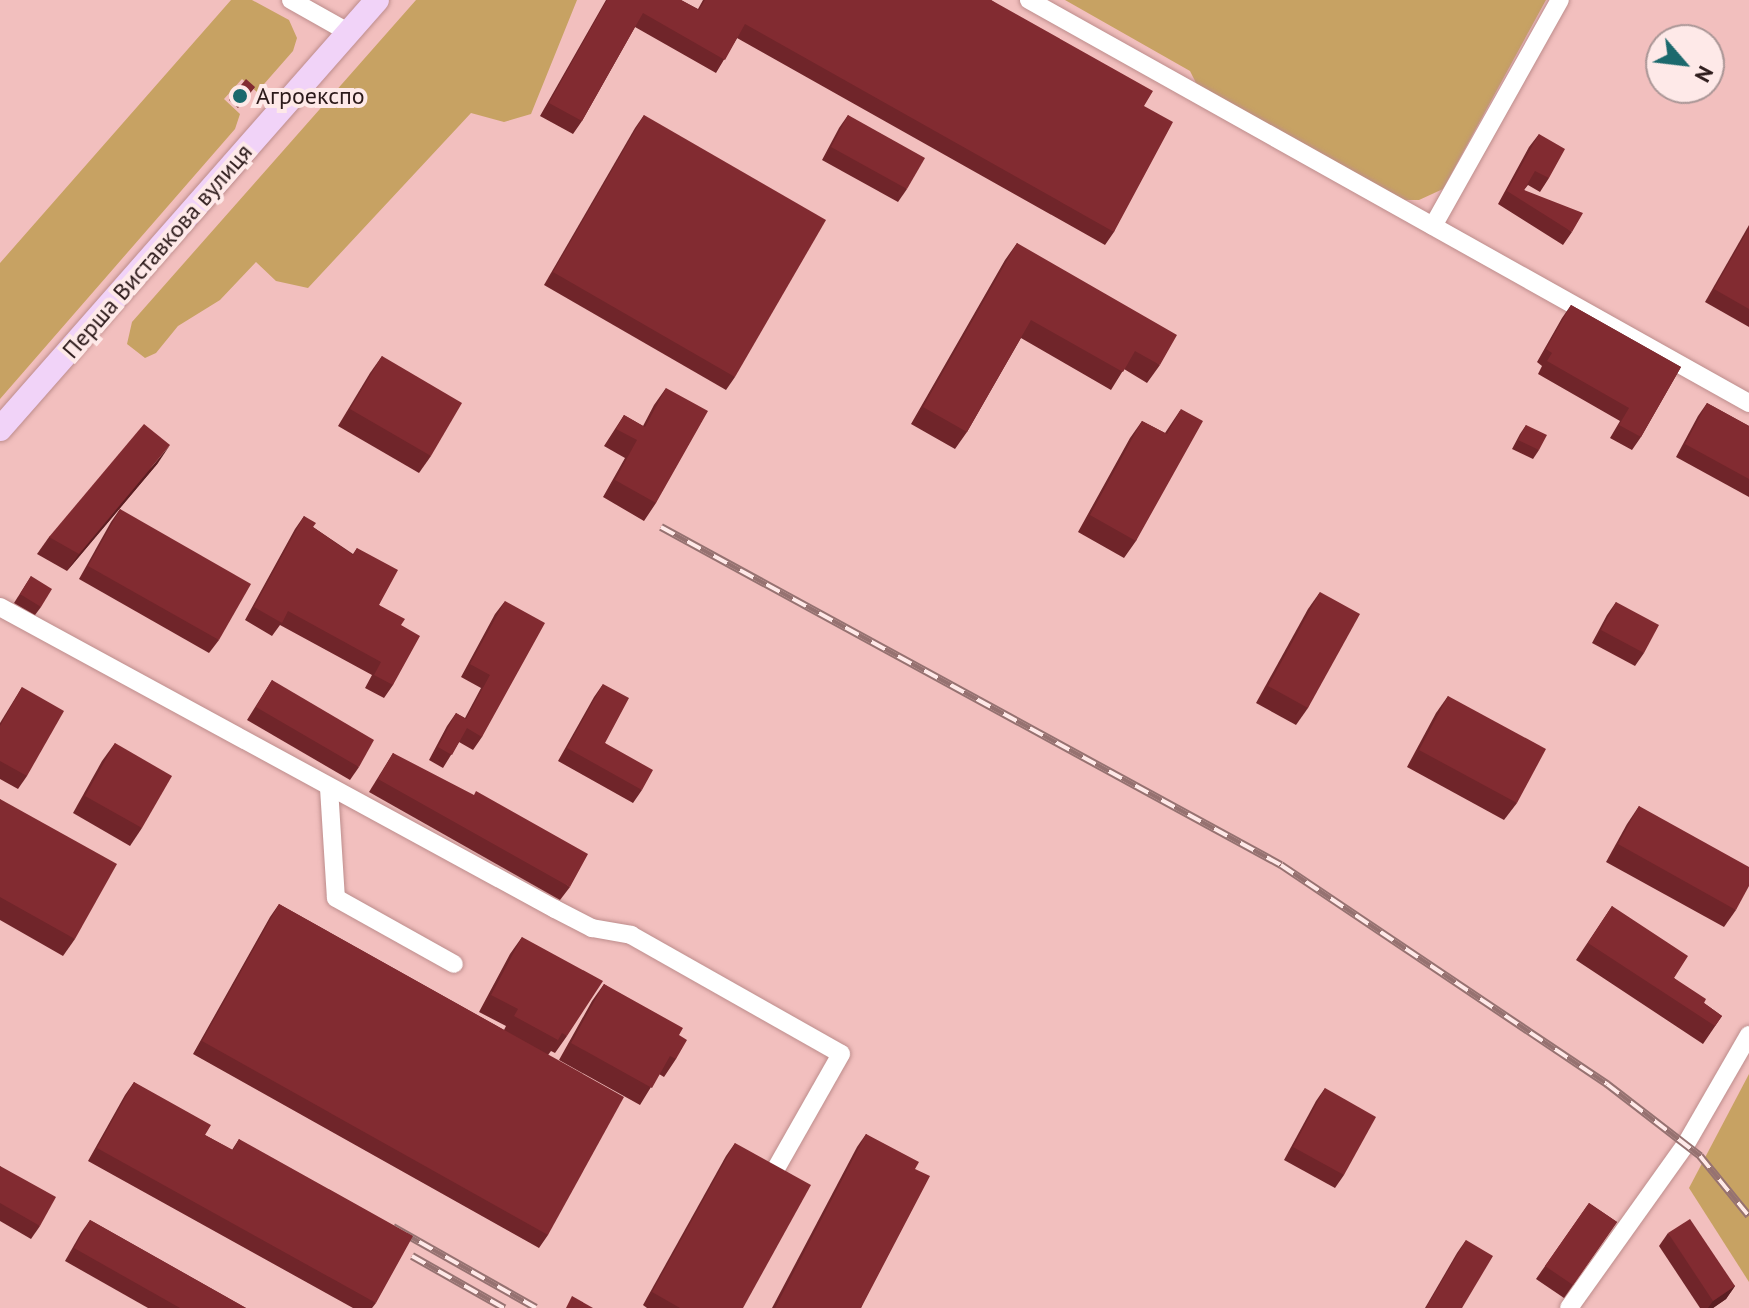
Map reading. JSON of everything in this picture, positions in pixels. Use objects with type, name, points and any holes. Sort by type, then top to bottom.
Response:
[{"type":"main road","name":"Перша Виставкова вулиця","points":[[0,429],[377,0]]},
{"type":"street","points":[[291,0],[348,32]]},
{"type":"street","points":[[1029,0],[1749,403]]},
{"type":"street","points":[[1433,226],[1560,0]]},
{"type":"street","points":[[0,607],[592,928],[631,935],[841,1054],[775,1170]]},
{"type":"street","points":[[329,788],[336,898],[454,964]]},
{"type":"street","points":[[1569,1308],[1686,1144],[1749,1035]]},
{"type":"shaded area","points":[[231,0],[252,0],[289,20],[297,38],[293,51],[257,92],[242,79],[224,99],[240,114],[235,129],[0,399],[0,263]]},
{"type":"shaded area","points":[[416,0],[577,0],[531,114],[504,122],[471,113],[308,288],[276,281],[256,262],[220,300],[178,326],[156,353],[145,358],[127,344],[132,322]]},
{"type":"shaded area","points":[[1065,0],[1546,0],[1443,189],[1419,200],[1403,200],[1199,89],[1190,71]]},
{"type":"shaded area","points":[[1749,1074],[1749,1282],[1689,1188]]},
{"type":"building","points":[[607,0],[681,0],[699,10],[705,0],[991,0],[1153,91],[1144,106],[1173,122],[1114,232],[745,24],[725,60],[643,13],[582,121],[549,103]]},
{"type":"building","points":[[246,79],[255,87],[241,103],[232,96]]},
{"type":"building","points":[[644,115],[826,220],[735,377],[553,272]]},
{"type":"building","points":[[848,115],[925,158],[907,189],[831,147]]},
{"type":"building","points":[[1539,134],[1565,149],[1549,178],[1535,171],[1524,190],[1583,213],[1572,232],[1507,191]]},
{"type":"building","points":[[1749,228],[1749,309],[1714,289]]},
{"type":"building","points":[[1017,243],[1177,335],[1160,365],[1135,351],[1123,372],[1031,320],[967,432],[923,407]]},
{"type":"building","points":[[1571,305],[1681,367],[1641,437],[1619,425],[1629,408],[1547,361],[1552,353],[1546,349]]},
{"type":"building","points":[[382,356],[462,403],[431,456],[350,409]]},
{"type":"building","points":[[666,388],[708,411],[656,503],[615,480],[637,440],[616,429],[624,415],[645,427]]},
{"type":"building","points":[[1707,403],[1749,426],[1749,479],[1685,444]]},
{"type":"building","points":[[1181,409],[1203,421],[1136,541],[1090,515],[1142,421],[1167,434]]},
{"type":"building","points":[[144,424],[170,445],[79,554],[49,537]]},
{"type":"building","points":[[1526,425],[1547,435],[1539,450],[1518,440]]},
{"type":"building","points":[[120,509],[251,584],[219,640],[88,566]]},
{"type":"building","points":[[304,516],[316,523],[313,527],[353,555],[357,548],[398,570],[379,605],[405,619],[401,625],[420,636],[393,685],[374,675],[381,662],[288,611],[282,623],[254,607]]},
{"type":"building","points":[[31,576],[52,589],[41,607],[20,594]]},
{"type":"building","points":[[1320,592],[1360,614],[1308,708],[1268,686]]},
{"type":"building","points":[[505,601],[545,623],[482,737],[467,728],[452,755],[438,747],[456,713],[466,719],[490,675],[470,664]]},
{"type":"building","points":[[1616,602],[1659,625],[1644,653],[1601,630]]},
{"type":"building","points":[[272,680],[374,740],[359,767],[256,707]]},
{"type":"building","points":[[603,684],[629,698],[605,743],[653,770],[642,790],[567,748]]},
{"type":"building","points":[[22,687],[64,711],[27,776],[0,761],[0,726]]},
{"type":"building","points":[[1448,696],[1546,749],[1517,803],[1419,750]]},
{"type":"building","points":[[115,743],[172,776],[142,828],[85,796]]},
{"type":"building","points":[[393,753],[474,795],[476,791],[588,854],[570,887],[378,779]]},
{"type":"building","points":[[0,799],[117,864],[75,939],[0,897]]},
{"type":"building","points":[[1639,806],[1749,867],[1749,886],[1736,910],[1618,844]]},
{"type":"building","points":[[279,904],[624,1097],[548,1235],[202,1041]]},
{"type":"building","points":[[1612,906],[1688,956],[1674,978],[1706,999],[1704,1003],[1722,1016],[1715,1026],[1588,943]]},
{"type":"building","points":[[522,937],[603,981],[567,1036],[562,1033],[558,1040],[514,1016],[518,1009],[491,995]]},
{"type":"building","points":[[604,984],[683,1028],[679,1035],[687,1040],[676,1059],[670,1056],[652,1088],[571,1043]]},
{"type":"building","points":[[134,1082],[211,1125],[205,1135],[233,1150],[239,1139],[413,1236],[376,1303],[97,1148]]},
{"type":"building","points":[[1325,1088],[1376,1117],[1344,1175],[1293,1147]]},
{"type":"building","points":[[866,1134],[919,1162],[915,1169],[930,1176],[861,1308],[775,1308]]},
{"type":"building","points":[[735,1143],[811,1185],[743,1308],[680,1308],[652,1292]]},
{"type":"building","points":[[0,1166],[56,1197],[40,1226],[0,1203]]},
{"type":"building","points":[[1589,1203],[1617,1222],[1573,1285],[1545,1266]]},
{"type":"building","points":[[1690,1219],[1735,1286],[1713,1301],[1668,1233]]},
{"type":"building","points":[[90,1220],[246,1308],[180,1308],[74,1248]]},
{"type":"building","points":[[1466,1240],[1493,1256],[1462,1308],[1426,1308]]},
{"type":"building","points":[[572,1296],[593,1308],[566,1308]]},
{"type":"railway","points":[[661,527],[1281,865],[1607,1084],[1700,1156],[1749,1216]]},
{"type":"railway","points":[[393,1227],[536,1308]]},
{"type":"railway","points":[[412,1256],[504,1308]]},
{"type":"place","name":"Агроекспо","points":[[240,96]]}]
